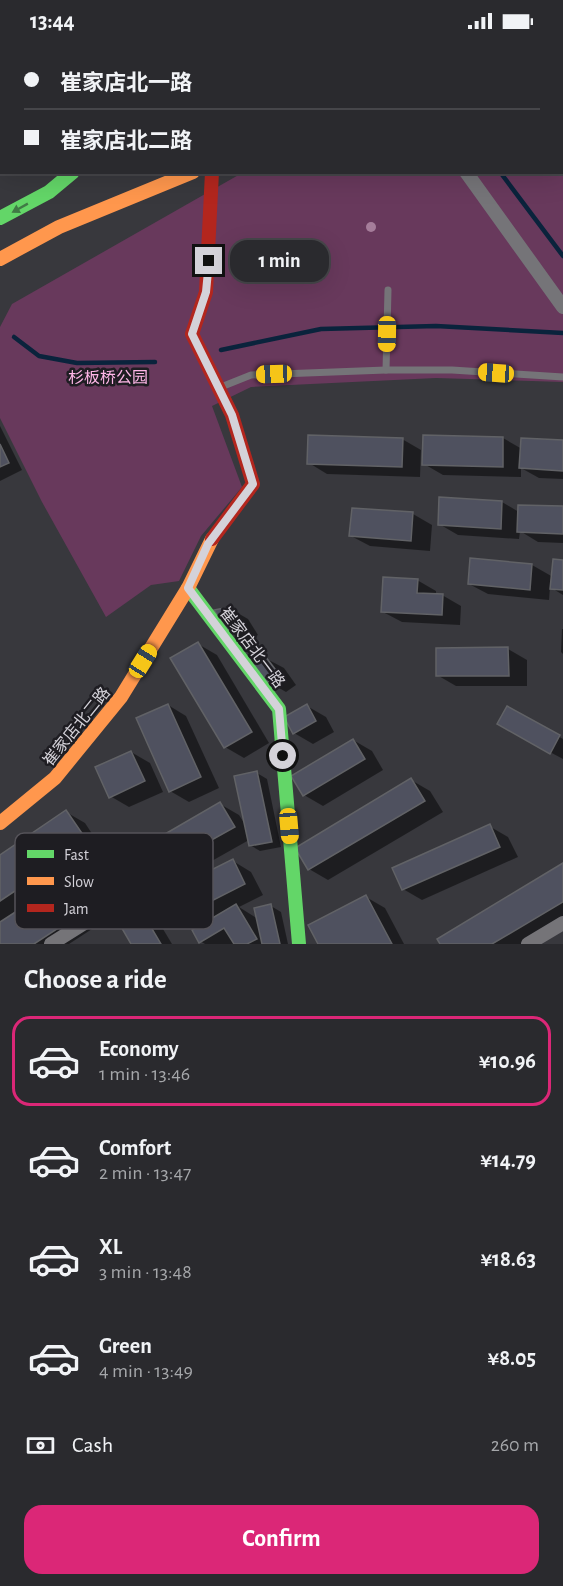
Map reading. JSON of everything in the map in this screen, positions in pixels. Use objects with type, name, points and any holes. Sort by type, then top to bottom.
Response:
[{"type":"street","points":[[49,192],[71,174]]},
{"type":"street","points":[[0,218],[80,174]]},
{"type":"street","points":[[0,259],[152,174]]},
{"type":"street","points":[[59,227],[188,174]]},
{"type":"street","name":"崔家店北二路","points":[[0,823],[55,778],[121,697],[188,588],[208,544],[253,484],[232,415],[192,334],[206,292],[212,174]]},
{"type":"street","points":[[467,174],[563,307]]},
{"type":"street","name":"崔家店北一路","points":[[188,588],[279,709],[299,944]]},
{"type":"street","points":[[528,944],[563,923]]},
{"type":"street","points":[[51,944],[75,929]]},
{"type":"lane","points":[[386,370],[388,290]]},
{"type":"lane","points":[[219,388],[251,375],[386,370],[452,370],[563,377]]},
{"type":"green space","name":"杉板桥公园","points":[[240,174],[563,174],[563,382],[436,378],[251,387],[212,406],[242,487],[201,536],[179,581],[151,585],[106,617],[42,502],[0,418],[0,327],[12,304]]},
{"type":"building","points":[[308,435],[403,438],[402,467],[307,464]]},
{"type":"building","points":[[423,435],[503,437],[503,467],[422,465]]},
{"type":"building","points":[[521,438],[563,440],[563,471],[519,468]]},
{"type":"building","points":[[0,444],[9,463],[0,467]]},
{"type":"building","points":[[439,497],[502,501],[501,529],[438,525]]},
{"type":"building","points":[[518,505],[563,506],[563,534],[517,532]]},
{"type":"building","points":[[352,508],[413,512],[411,541],[349,536]]},
{"type":"building","points":[[470,558],[532,564],[530,590],[468,584]]},
{"type":"building","points":[[553,559],[563,560],[563,590],[550,589]]},
{"type":"building","points":[[383,577],[418,579],[417,593],[443,594],[442,615],[381,612]]},
{"type":"building","points":[[229,607],[240,624],[227,631],[214,610]]},
{"type":"building","points":[[198,642],[252,732],[224,748],[170,658]]},
{"type":"building","points":[[508,647],[509,676],[436,676],[436,648]]},
{"type":"building","points":[[265,656],[279,674],[266,683],[253,665]]},
{"type":"building","points":[[168,704],[201,777],[169,792],[136,718]]},
{"type":"building","points":[[307,704],[316,721],[293,734],[284,717]]},
{"type":"building","points":[[507,706],[560,735],[550,754],[497,724]]},
{"type":"building","points":[[353,739],[365,759],[303,796],[291,776]]},
{"type":"building","points":[[131,751],[145,781],[109,798],[95,767]]},
{"type":"building","points":[[257,771],[272,842],[249,846],[234,776]]},
{"type":"building","points":[[411,778],[425,801],[308,870],[295,848]]},
{"type":"building","points":[[220,802],[235,827],[213,839],[213,833],[167,833]]},
{"type":"building","points":[[66,810],[82,833],[32,833]]},
{"type":"building","points":[[490,824],[500,847],[402,890],[392,868]]},
{"type":"building","points":[[15,845],[15,891],[0,901],[0,855]]},
{"type":"building","points":[[233,859],[245,884],[213,900],[213,869]]},
{"type":"building","points":[[563,863],[563,902],[492,944],[440,944],[437,939]]},
{"type":"building","points":[[366,895],[392,944],[318,944],[308,925]]},
{"type":"building","points":[[236,904],[257,939],[247,944],[234,944],[224,928],[199,943],[192,930],[213,929],[213,918]]},
{"type":"building","points":[[271,904],[280,944],[262,944],[254,908]]},
{"type":"building","points":[[15,912],[15,929],[57,929],[34,944],[0,944],[0,922]]},
{"type":"building","points":[[122,929],[152,929],[161,944],[131,944]]},
{"type":"waterway","points":[[502,174],[563,256]]},
{"type":"waterway","points":[[221,350],[321,329],[436,326],[563,333]]},
{"type":"waterway","points":[[14,337],[39,356],[77,363],[155,362]]},
{"type":"traffic: fast","points":[[0,218],[49,192],[71,174]]},
{"type":"traffic: fast","points":[[188,588],[279,709],[299,944]]},
{"type":"traffic: slow","points":[[0,259],[59,227],[188,174]]},
{"type":"traffic: slow","points":[[0,823],[55,778],[121,697],[188,588],[212,539]]},
{"type":"traffic: jam","points":[[212,174],[206,292],[192,334],[232,415],[253,484],[212,539]]},
{"type":"route","points":[[209,261],[206,292],[192,334],[232,415],[253,484],[208,544],[188,588],[279,709],[283,756]]}]
